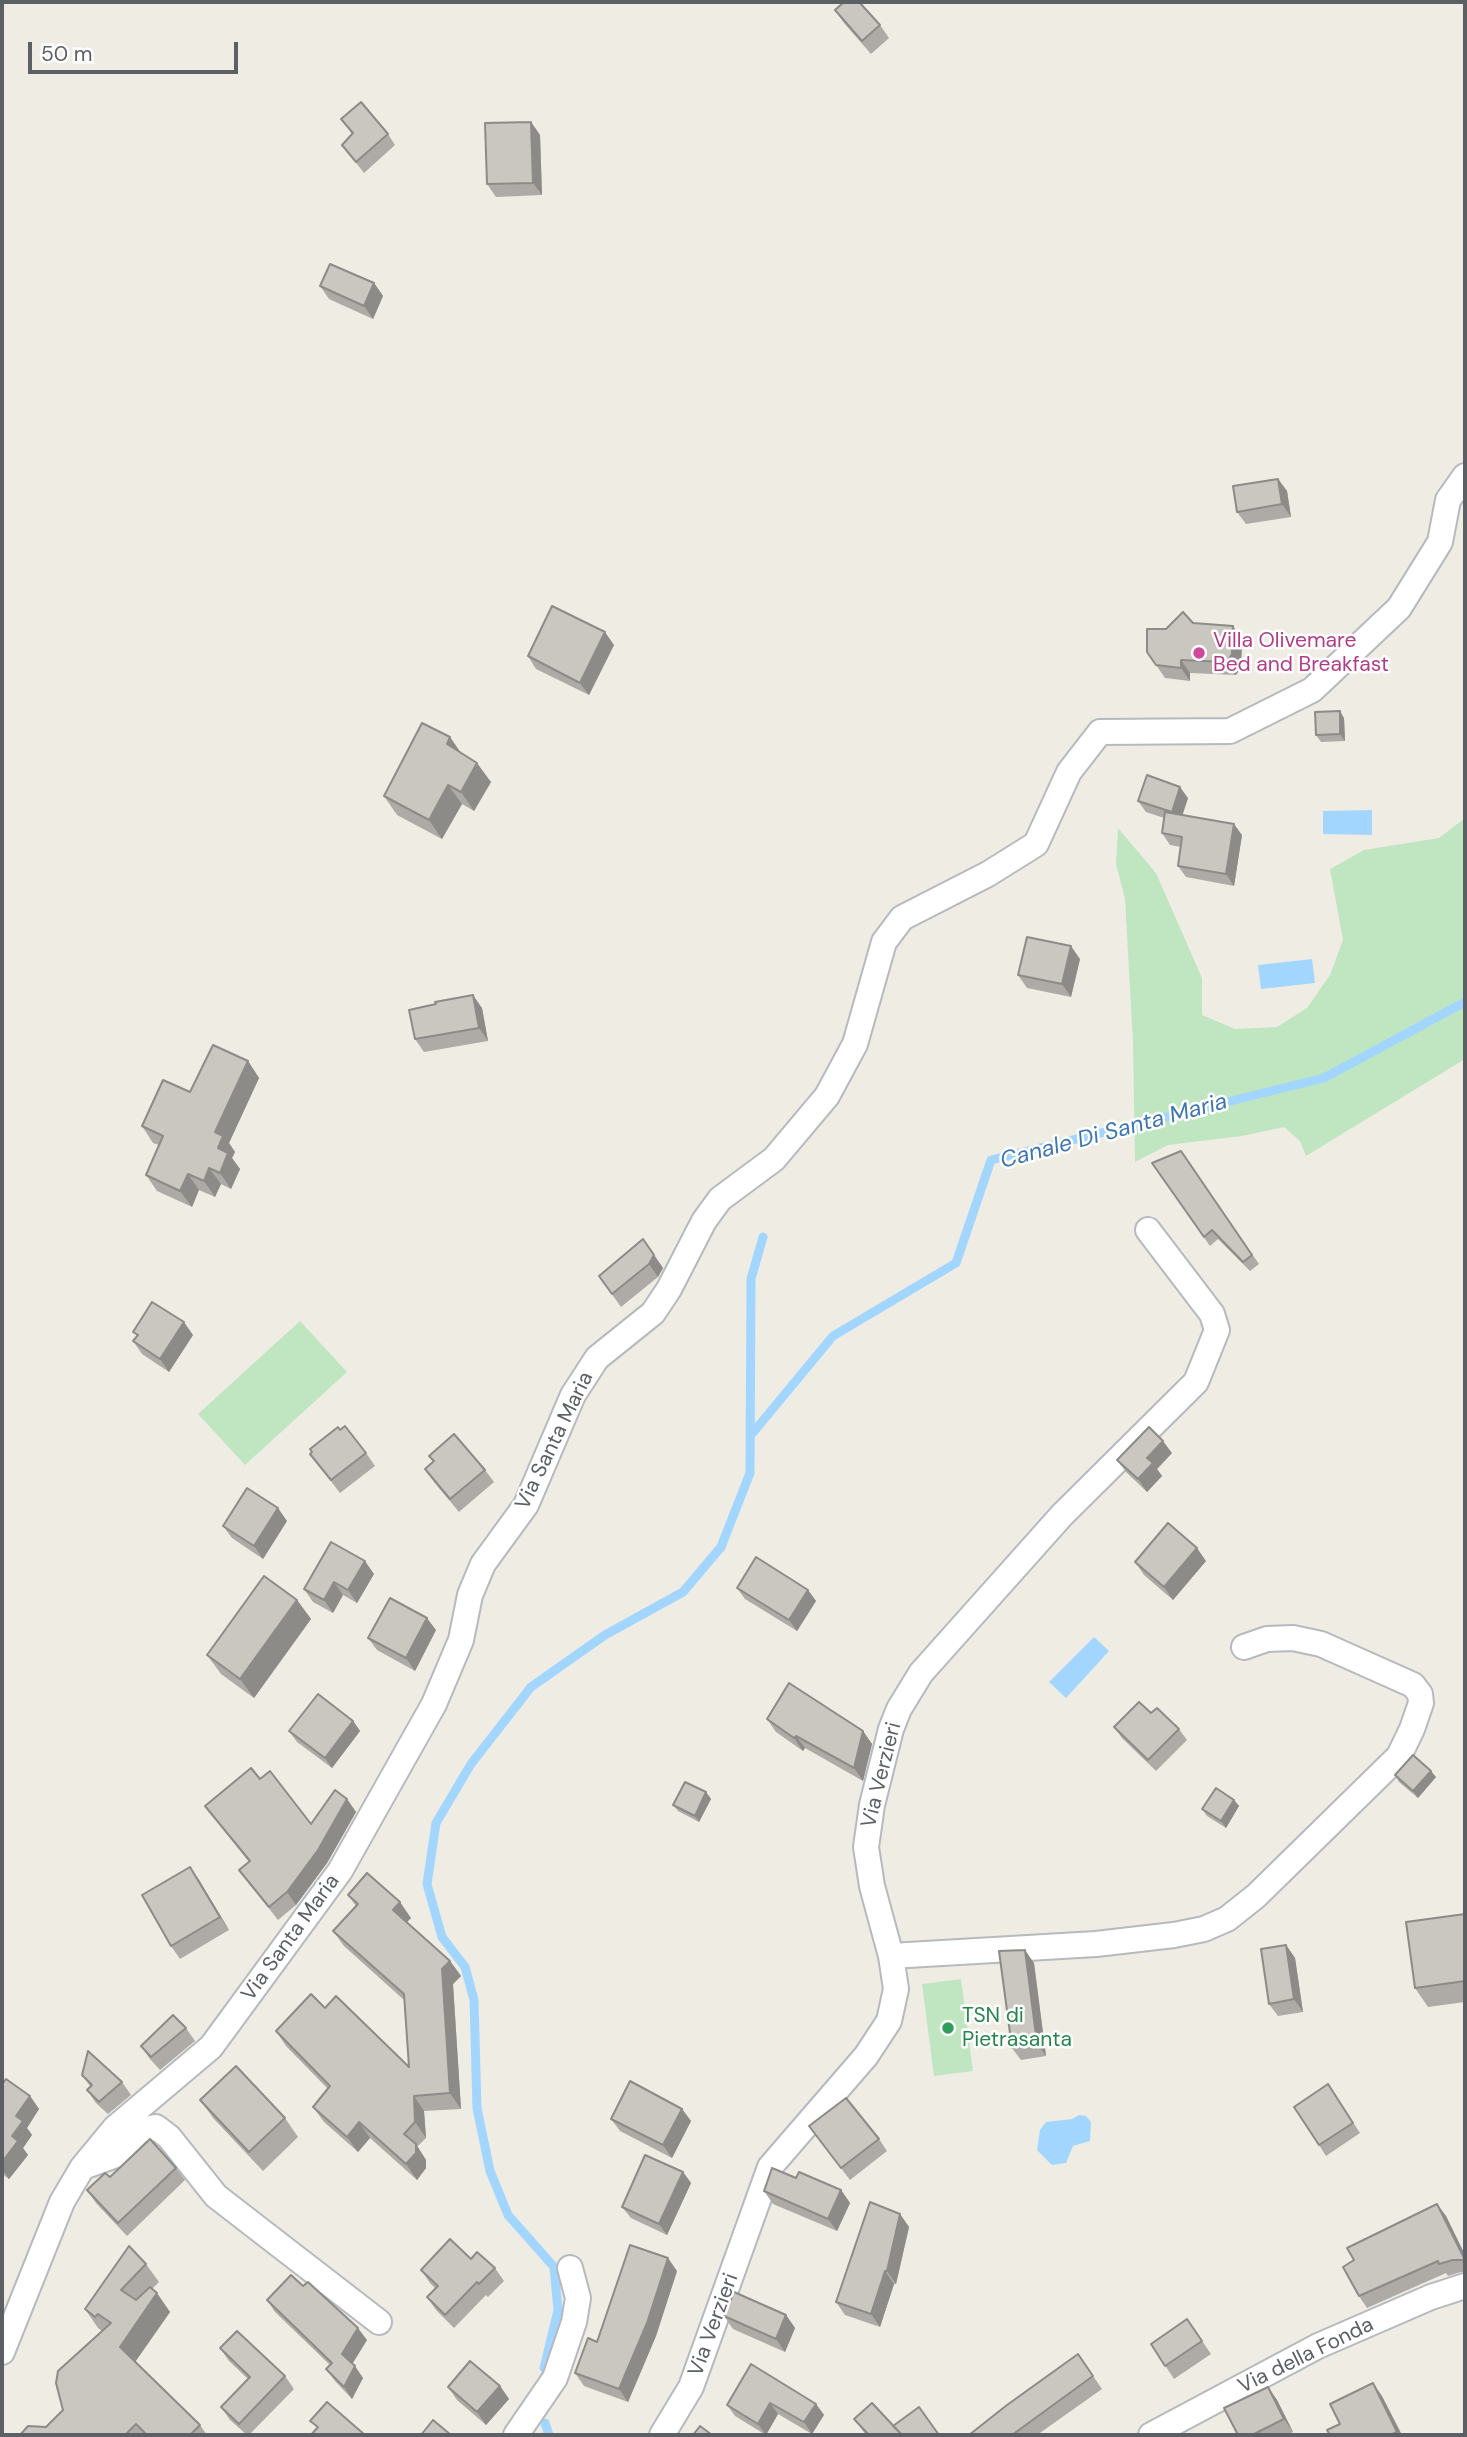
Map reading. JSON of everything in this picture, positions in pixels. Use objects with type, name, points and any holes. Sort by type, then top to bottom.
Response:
[{"type":"street","name":"Via Santa Maria","points":[[2,2352],[62,2202],[82,2168],[115,2128],[211,2047],[340,1871],[434,1704],[461,1640],[470,1595],[482,1564],[526,1505],[573,1395],[597,1357],[653,1313],[669,1289],[704,1221],[720,1199],[774,1159],[827,1096],[855,1044],[884,942],[902,918],[988,874],[1036,844],[1069,772],[1100,732],[1230,731],[1312,690],[1399,608],[1440,542],[1448,500],[1465,477]]},
{"type":"street","name":"Via Verzieri","points":[[663,2435],[691,2387],[770,2167],[866,2056],[889,2021],[896,1989],[891,1956],[872,1886],[866,1847],[872,1805],[891,1729],[899,1709],[921,1672],[1053,1525],[1196,1382],[1217,1330],[1212,1314],[1148,1230]]},
{"type":"street","points":[[891,1956],[1096,1944],[1174,1935],[1204,1929],[1227,1919],[1256,1896],[1399,1756],[1412,1729],[1420,1694],[1413,1685],[1321,1644],[1293,1638],[1267,1639],[1244,1647]]},
{"type":"street","points":[[82,2168],[116,2155],[139,2131],[156,2127],[169,2137],[216,2196],[379,2322]]},
{"type":"street","points":[[516,2435],[555,2378],[574,2322],[578,2298],[570,2268]]},
{"type":"street","name":"Via della Fonda","points":[[1151,2435],[1318,2346],[1431,2297],[1465,2286]]},
{"type":"green space","points":[[1465,818],[1465,1059],[1306,1156],[1300,1141],[1284,1127],[1242,1136],[1168,1145],[1135,1162],[1133,1043],[1125,899],[1116,864],[1118,828],[1156,873],[1202,978],[1202,1015],[1235,1029],[1277,1027],[1307,1008],[1330,975],[1343,940],[1330,869],[1364,850],[1439,838]]},
{"type":"green space","points":[[300,1321],[347,1372],[245,1465],[198,1414]]},
{"type":"green space","name":"TSN di Pietrasanta","points":[[961,1979],[973,2071],[934,2076],[922,1984]]},
{"type":"water","points":[[1372,810],[1372,835],[1323,834],[1323,811]]},
{"type":"water","points":[[1312,959],[1315,983],[1261,989],[1258,965]]},
{"type":"water","points":[[1094,1637],[1109,1651],[1066,1698],[1049,1682]]},
{"type":"water","points":[[1079,2115],[1086,2116],[1091,2122],[1090,2141],[1073,2146],[1066,2163],[1052,2165],[1037,2150],[1040,2130],[1046,2122],[1072,2119]]},
{"type":"building","points":[[844,2],[859,2],[880,25],[862,41],[835,10]]},
{"type":"building","points":[[361,102],[388,134],[356,162],[342,145],[353,133],[341,119]]},
{"type":"building","points":[[531,122],[533,183],[487,184],[485,123]]},
{"type":"building","points":[[330,264],[374,283],[364,306],[320,286]]},
{"type":"building","points":[[1278,479],[1282,504],[1237,512],[1233,486]]},
{"type":"building","points":[[552,606],[605,632],[580,683],[528,656]]},
{"type":"building","points":[[1183,612],[1193,623],[1233,626],[1232,654],[1227,662],[1181,660],[1181,668],[1156,665],[1147,652],[1147,629],[1166,629]]},
{"type":"building","points":[[1340,711],[1340,734],[1316,735],[1315,712]]},
{"type":"building","points":[[422,723],[450,737],[447,744],[477,763],[461,792],[448,785],[429,820],[384,796]]},
{"type":"building","points":[[1147,775],[1180,787],[1172,812],[1138,801]]},
{"type":"building","points":[[1165,812],[1234,824],[1226,874],[1178,866],[1182,837],[1162,833]]},
{"type":"building","points":[[1027,937],[1071,946],[1062,984],[1018,975]]},
{"type":"building","points":[[473,995],[479,1028],[415,1039],[409,1010]]},
{"type":"building","points":[[213,1045],[248,1061],[215,1132],[223,1136],[218,1148],[228,1153],[220,1173],[209,1168],[204,1181],[188,1174],[180,1191],[146,1175],[163,1136],[142,1126],[163,1080],[190,1092]]},
{"type":"building","points":[[1181,1151],[1252,1255],[1243,1262],[1212,1230],[1204,1237],[1152,1163]]},
{"type":"building","points":[[643,1239],[654,1255],[649,1264],[612,1294],[599,1276]]},
{"type":"building","points":[[152,1302],[184,1322],[160,1359],[133,1341],[138,1335],[133,1332]]},
{"type":"building","points":[[345,1426],[366,1453],[331,1480],[310,1454],[310,1449],[338,1427],[340,1430]]},
{"type":"building","points":[[1149,1427],[1163,1441],[1147,1458],[1153,1463],[1138,1479],[1117,1460]]},
{"type":"building","points":[[454,1434],[485,1470],[450,1499],[425,1469],[434,1461],[429,1456]]},
{"type":"building","points":[[247,1488],[278,1508],[254,1546],[223,1526]]},
{"type":"building","points":[[1168,1523],[1197,1548],[1164,1587],[1135,1562]]},
{"type":"building","points":[[331,1542],[365,1561],[348,1590],[334,1582],[324,1600],[304,1589]]},
{"type":"building","points":[[756,1557],[808,1590],[789,1620],[737,1588]]},
{"type":"building","points":[[264,1576],[297,1600],[240,1679],[207,1655]]},
{"type":"building","points":[[390,1598],[427,1618],[406,1658],[368,1638]]},
{"type":"building","points":[[789,1683],[863,1731],[854,1768],[796,1736],[794,1738],[767,1719]]},
{"type":"building","points":[[318,1694],[353,1721],[325,1758],[289,1731]]},
{"type":"building","points":[[1139,1702],[1151,1713],[1157,1708],[1179,1729],[1148,1760],[1114,1727]]},
{"type":"building","points":[[1413,1755],[1431,1771],[1413,1791],[1395,1775]]},
{"type":"building","points":[[251,1768],[260,1779],[270,1771],[311,1824],[335,1790],[347,1799],[318,1850],[287,1892],[269,1907],[239,1870],[250,1861],[205,1806]]},
{"type":"building","points":[[685,1782],[706,1792],[695,1816],[673,1805]]},
{"type":"building","points":[[1216,1788],[1234,1800],[1221,1821],[1202,1809]]},
{"type":"building","points":[[190,1867],[220,1917],[171,1946],[142,1895]]},
{"type":"building","points":[[367,1873],[400,1902],[393,1910],[450,1961],[442,1969],[450,2093],[414,2096],[415,2122],[404,2134],[416,2144],[416,2153],[406,2164],[359,2122],[347,2137],[313,2107],[330,2086],[276,2031],[311,1994],[325,2008],[336,1996],[409,2067],[404,1994],[333,1931],[358,1904],[348,1895]]},
{"type":"building","points":[[1465,1914],[1465,1981],[1415,1988],[1406,1922]]},
{"type":"building","points":[[1286,1945],[1294,1999],[1269,2004],[1261,1949]]},
{"type":"building","points":[[1025,1950],[1037,2043],[1012,2048],[999,1951]]},
{"type":"building","points":[[173,2015],[186,2028],[151,2057],[141,2046]]},
{"type":"building","points":[[88,2051],[122,2082],[99,2102],[87,2090],[92,2085],[82,2075]]},
{"type":"building","points":[[236,2066],[285,2118],[249,2152],[200,2100]]},
{"type":"building","points":[[6,2079],[30,2096],[16,2116],[23,2121],[12,2136],[18,2141],[2,2162],[2,2084]]},
{"type":"building","points":[[630,2081],[682,2109],[663,2145],[611,2119]]},
{"type":"building","points":[[1328,2084],[1353,2123],[1319,2145],[1294,2107]]},
{"type":"building","points":[[846,2098],[879,2139],[841,2168],[809,2126]]},
{"type":"building","points":[[150,2139],[176,2168],[118,2223],[87,2190],[105,2173],[110,2177]]},
{"type":"building","points":[[645,2155],[683,2172],[659,2224],[622,2207]]},
{"type":"building","points":[[772,2168],[796,2178],[799,2172],[841,2190],[828,2219],[764,2191]]},
{"type":"building","points":[[870,2202],[900,2214],[887,2271],[871,2314],[836,2302]]},
{"type":"building","points":[[1437,2204],[1465,2260],[1439,2264],[1438,2261],[1359,2296],[1343,2267],[1354,2260],[1347,2248]]},
{"type":"building","points":[[450,2239],[471,2259],[477,2252],[495,2268],[479,2284],[477,2282],[445,2315],[427,2297],[438,2286],[421,2270]]},
{"type":"building","points":[[630,2245],[668,2258],[647,2323],[619,2389],[575,2373],[588,2338],[597,2342]]},
{"type":"building","points":[[129,2246],[146,2264],[121,2290],[136,2300],[150,2287],[157,2293],[120,2347],[200,2425],[190,2435],[147,2435],[136,2424],[125,2435],[20,2435],[28,2426],[46,2427],[63,2410],[56,2383],[58,2371],[111,2323],[98,2314],[95,2317],[85,2309]]},
{"type":"building","points":[[291,2275],[303,2286],[308,2282],[358,2328],[342,2354],[355,2366],[344,2387],[326,2369],[332,2363],[267,2300]]},
{"type":"building","points":[[734,2292],[786,2315],[776,2339],[724,2316]]},
{"type":"building","points":[[1187,2319],[1202,2341],[1165,2366],[1151,2344]]},
{"type":"building","points":[[237,2331],[285,2376],[239,2424],[221,2407],[250,2377],[220,2348]]},
{"type":"building","points":[[1078,2354],[1093,2376],[1012,2435],[969,2435],[1007,2405]]},
{"type":"building","points":[[470,2361],[500,2386],[477,2412],[448,2387]]},
{"type":"building","points":[[751,2364],[816,2404],[804,2422],[770,2403],[758,2424],[727,2405]]},
{"type":"building","points":[[1373,2383],[1397,2432],[1390,2435],[1330,2435],[1327,2430],[1340,2424],[1330,2404]]},
{"type":"building","points":[[1268,2387],[1284,2419],[1252,2435],[1238,2435],[1224,2408]]},
{"type":"building","points":[[327,2402],[365,2435],[311,2435],[318,2427],[310,2421]]},
{"type":"building","points":[[872,2403],[902,2435],[869,2435],[854,2419]]},
{"type":"building","points":[[919,2407],[939,2435],[902,2435],[893,2426]]},
{"type":"building","points":[[433,2420],[451,2435],[421,2435]]},
{"type":"building","points":[[700,2426],[712,2435],[693,2435]]},
{"type":"waterway","name":"Canale Di Santa Maria","points":[[751,1435],[833,1336],[956,1263],[991,1160],[1324,1078],[1465,1002]]},
{"type":"waterway","points":[[544,2368],[558,2310],[554,2267],[508,2215],[490,2171],[477,2108],[474,2000],[465,1967],[442,1937],[427,1884],[436,1823],[471,1764],[531,1687],[605,1635],[683,1592],[721,1547],[750,1473],[751,1279],[763,1237]]},
{"type":"waterway","points":[[545,2423],[549,2435]]},
{"type":"place","name":"Villa Olivemare Bed and Breakfast","points":[[1199,653]]},
{"type":"place","name":"TSN di Pietrasanta","points":[[948,2028]]}]
